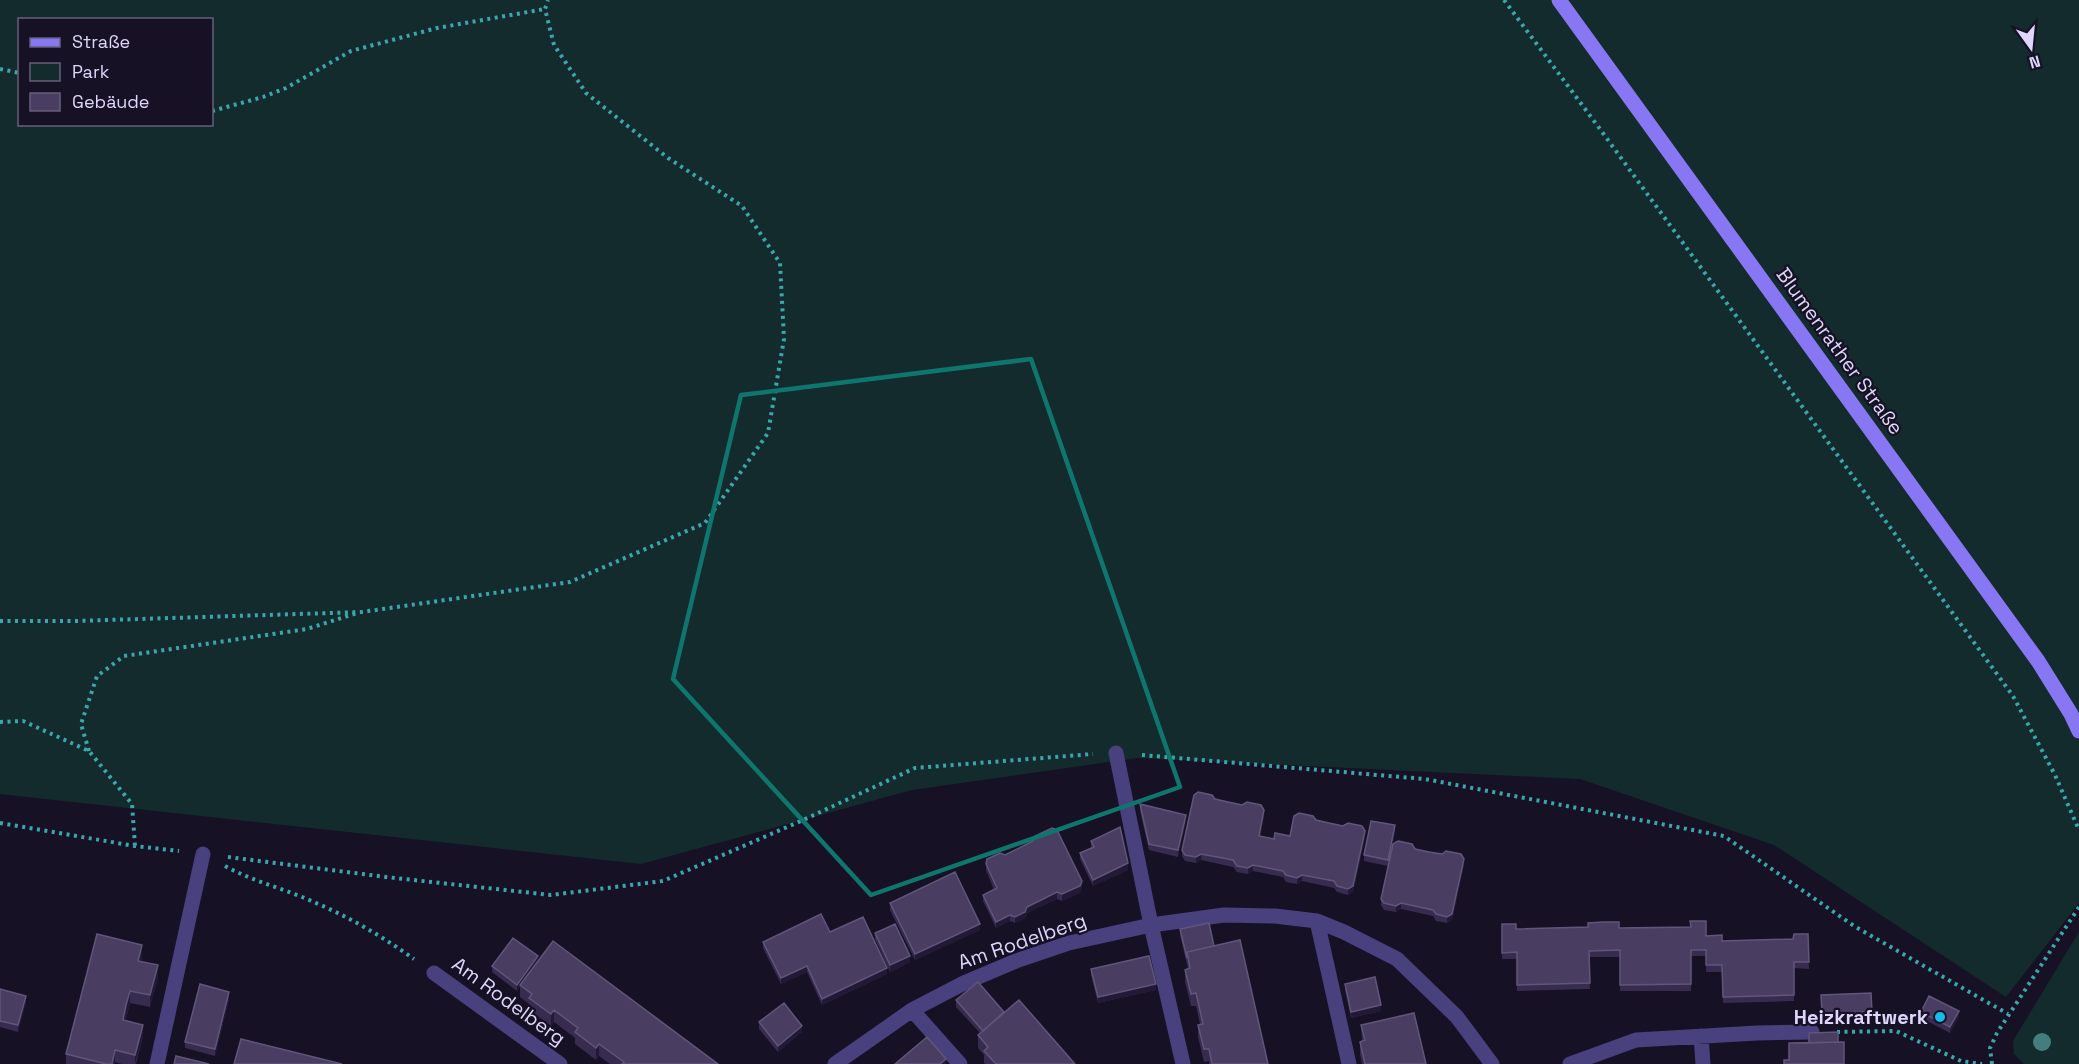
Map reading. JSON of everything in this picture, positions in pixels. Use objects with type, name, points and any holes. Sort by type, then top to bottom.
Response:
[{"type":"street","name":"Blumenrather Straße","points":[[1559,0],[2038,661],[2079,731]]},
{"type":"street","points":[[1116,753],[1151,925],[1183,1064]]},
{"type":"street","points":[[157,1064],[203,854]]},
{"type":"street","name":"Am Rodelberg","points":[[835,1064],[912,1010],[964,983],[1017,961],[1068,943],[1151,925],[1224,915],[1275,916],[1317,921],[1396,959],[1457,1017],[1492,1064]]},
{"type":"street","points":[[1317,921],[1349,1064]]},
{"type":"street","name":"Am Rodelberg","points":[[434,973],[560,1064]]},
{"type":"street","points":[[912,1010],[960,1064]]},
{"type":"street","points":[[1570,1064],[1636,1040],[1812,1032]]},
{"type":"street","points":[[1701,1036],[1703,1064]]},
{"type":"path","points":[[0,621],[76,621],[362,612],[570,582],[705,523],[768,433],[784,339],[780,263],[742,206],[668,158],[586,93],[554,45],[545,9],[548,0]]},
{"type":"path","points":[[1504,0],[2013,696],[2055,775],[2079,830]]},
{"type":"path","points":[[213,111],[263,98],[286,88],[351,51],[437,28],[545,9]]},
{"type":"path","points":[[0,69],[18,73]]},
{"type":"path","points":[[135,846],[132,804],[89,751],[81,724],[97,676],[124,656],[307,629],[362,612]]},
{"type":"path","points":[[0,722],[23,721],[89,751]]},
{"type":"path","points":[[0,823],[135,846],[386,878],[551,895],[663,881],[915,768],[1116,753],[1425,779],[1724,836],[1854,926],[2008,1014]]},
{"type":"path","points":[[203,854],[248,878],[315,902],[375,931],[434,973]]},
{"type":"path","points":[[1992,1064],[1990,1048],[2008,1014],[2079,907]]},
{"type":"path","points":[[1812,1032],[1896,1031],[1961,1061],[1982,1064]]},
{"type":"highlighted area","points":[[1031,359],[1180,787],[871,895],[673,679],[741,395]]},
{"type":"green space","points":[[0,0],[2079,0],[2079,903],[2006,997],[1774,845],[1580,779],[1137,758],[912,790],[641,864],[0,794]]},
{"type":"green space","points":[[2079,932],[2079,1064],[2024,1064],[2014,1054],[2013,1041]]},
{"type":"building","points":[[1198,792],[1212,795],[1215,799],[1242,805],[1247,802],[1261,805],[1264,810],[1259,836],[1274,839],[1275,833],[1290,836],[1294,816],[1299,813],[1313,816],[1316,820],[1343,826],[1348,823],[1362,826],[1365,831],[1353,886],[1348,889],[1337,886],[1334,881],[1302,875],[1297,878],[1286,875],[1283,871],[1253,865],[1248,868],[1237,866],[1233,860],[1201,854],[1196,857],[1185,855],[1182,850],[1194,795]]},
{"type":"building","points":[[1140,804],[1186,815],[1178,850],[1149,844]]},
{"type":"building","points":[[1371,821],[1395,825],[1388,860],[1364,855]]},
{"type":"building","points":[[1120,827],[1128,863],[1093,880],[1080,853],[1094,847],[1091,841]]},
{"type":"building","points":[[1052,828],[1057,830],[1082,881],[1080,886],[1062,894],[1057,892],[1027,907],[1025,912],[1015,917],[1010,915],[996,922],[983,895],[997,888],[986,864],[987,859],[1000,853],[1005,855],[1033,841],[1035,836]]},
{"type":"building","points":[[1398,841],[1412,844],[1415,849],[1429,852],[1442,854],[1446,851],[1461,854],[1464,859],[1452,914],[1447,917],[1436,914],[1433,910],[1401,903],[1396,906],[1384,903],[1381,899],[1393,844]]},
{"type":"building","points":[[955,872],[980,924],[915,954],[890,903]]},
{"type":"building","points":[[821,914],[830,932],[863,917],[887,968],[822,999],[807,966],[781,978],[763,942]]},
{"type":"building","points":[[1690,921],[1706,921],[1706,936],[1722,935],[1722,941],[1793,939],[1794,934],[1808,934],[1809,962],[1794,962],[1794,995],[1723,997],[1722,965],[1706,965],[1706,950],[1691,950],[1691,984],[1620,985],[1620,950],[1589,951],[1590,983],[1517,985],[1517,952],[1502,953],[1502,924],[1516,924],[1516,929],[1588,927],[1588,923],[1603,922],[1619,922],[1619,928],[1691,927]]},
{"type":"building","points":[[1209,923],[1214,946],[1187,952],[1187,958],[1180,929]]},
{"type":"building","points":[[895,924],[910,956],[890,965],[875,933]]},
{"type":"building","points":[[97,934],[142,945],[138,961],[158,965],[150,995],[130,991],[126,1005],[123,1020],[143,1025],[135,1055],[115,1050],[112,1064],[66,1054]]},
{"type":"building","points":[[513,938],[538,956],[517,985],[492,966]]},
{"type":"building","points":[[1240,940],[1268,1064],[1212,1064],[1209,1049],[1204,1049],[1198,1025],[1203,1024],[1196,993],[1191,994],[1185,970],[1190,968],[1187,952]]},
{"type":"building","points":[[553,941],[718,1064],[622,1064],[624,1062],[599,1044],[596,1048],[575,1032],[578,1028],[554,1010],[551,1014],[529,998],[532,994],[520,985]]},
{"type":"building","points":[[1149,956],[1156,984],[1098,997],[1091,969]]},
{"type":"building","points":[[1375,977],[1381,1005],[1351,1012],[1345,984]]},
{"type":"building","points":[[978,982],[1004,1012],[983,1031],[956,1000]]},
{"type":"building","points":[[200,984],[229,992],[215,1049],[185,1042]]},
{"type":"building","points":[[0,989],[26,996],[18,1025],[0,1021]]},
{"type":"building","points":[[1871,993],[1872,1012],[1822,1013],[1821,995]]},
{"type":"building","name":"Heizkraftwerk","points":[[1929,996],[1959,1011],[1950,1027],[1921,1012]]},
{"type":"building","points":[[1019,1000],[1075,1064],[996,1064],[984,1051],[988,1047],[978,1035]]},
{"type":"building","points":[[784,1003],[802,1026],[778,1046],[759,1022]]},
{"type":"building","points":[[1414,1013],[1426,1064],[1365,1064],[1360,1042],[1365,1040],[1361,1025]]},
{"type":"building","points":[[1838,1032],[1838,1042],[1809,1043],[1809,1033]]},
{"type":"building","points":[[927,1037],[946,1059],[940,1064],[895,1064]]},
{"type":"building","points":[[241,1039],[342,1064],[234,1064]]},
{"type":"building","points":[[1844,1042],[1844,1064],[1784,1064],[1784,1060],[1789,1060],[1789,1043]]},
{"type":"building","points":[[176,1056],[209,1064],[174,1064]]},
{"type":"place","name":"Heizkraftwerk","points":[[1940,1017]]}]
